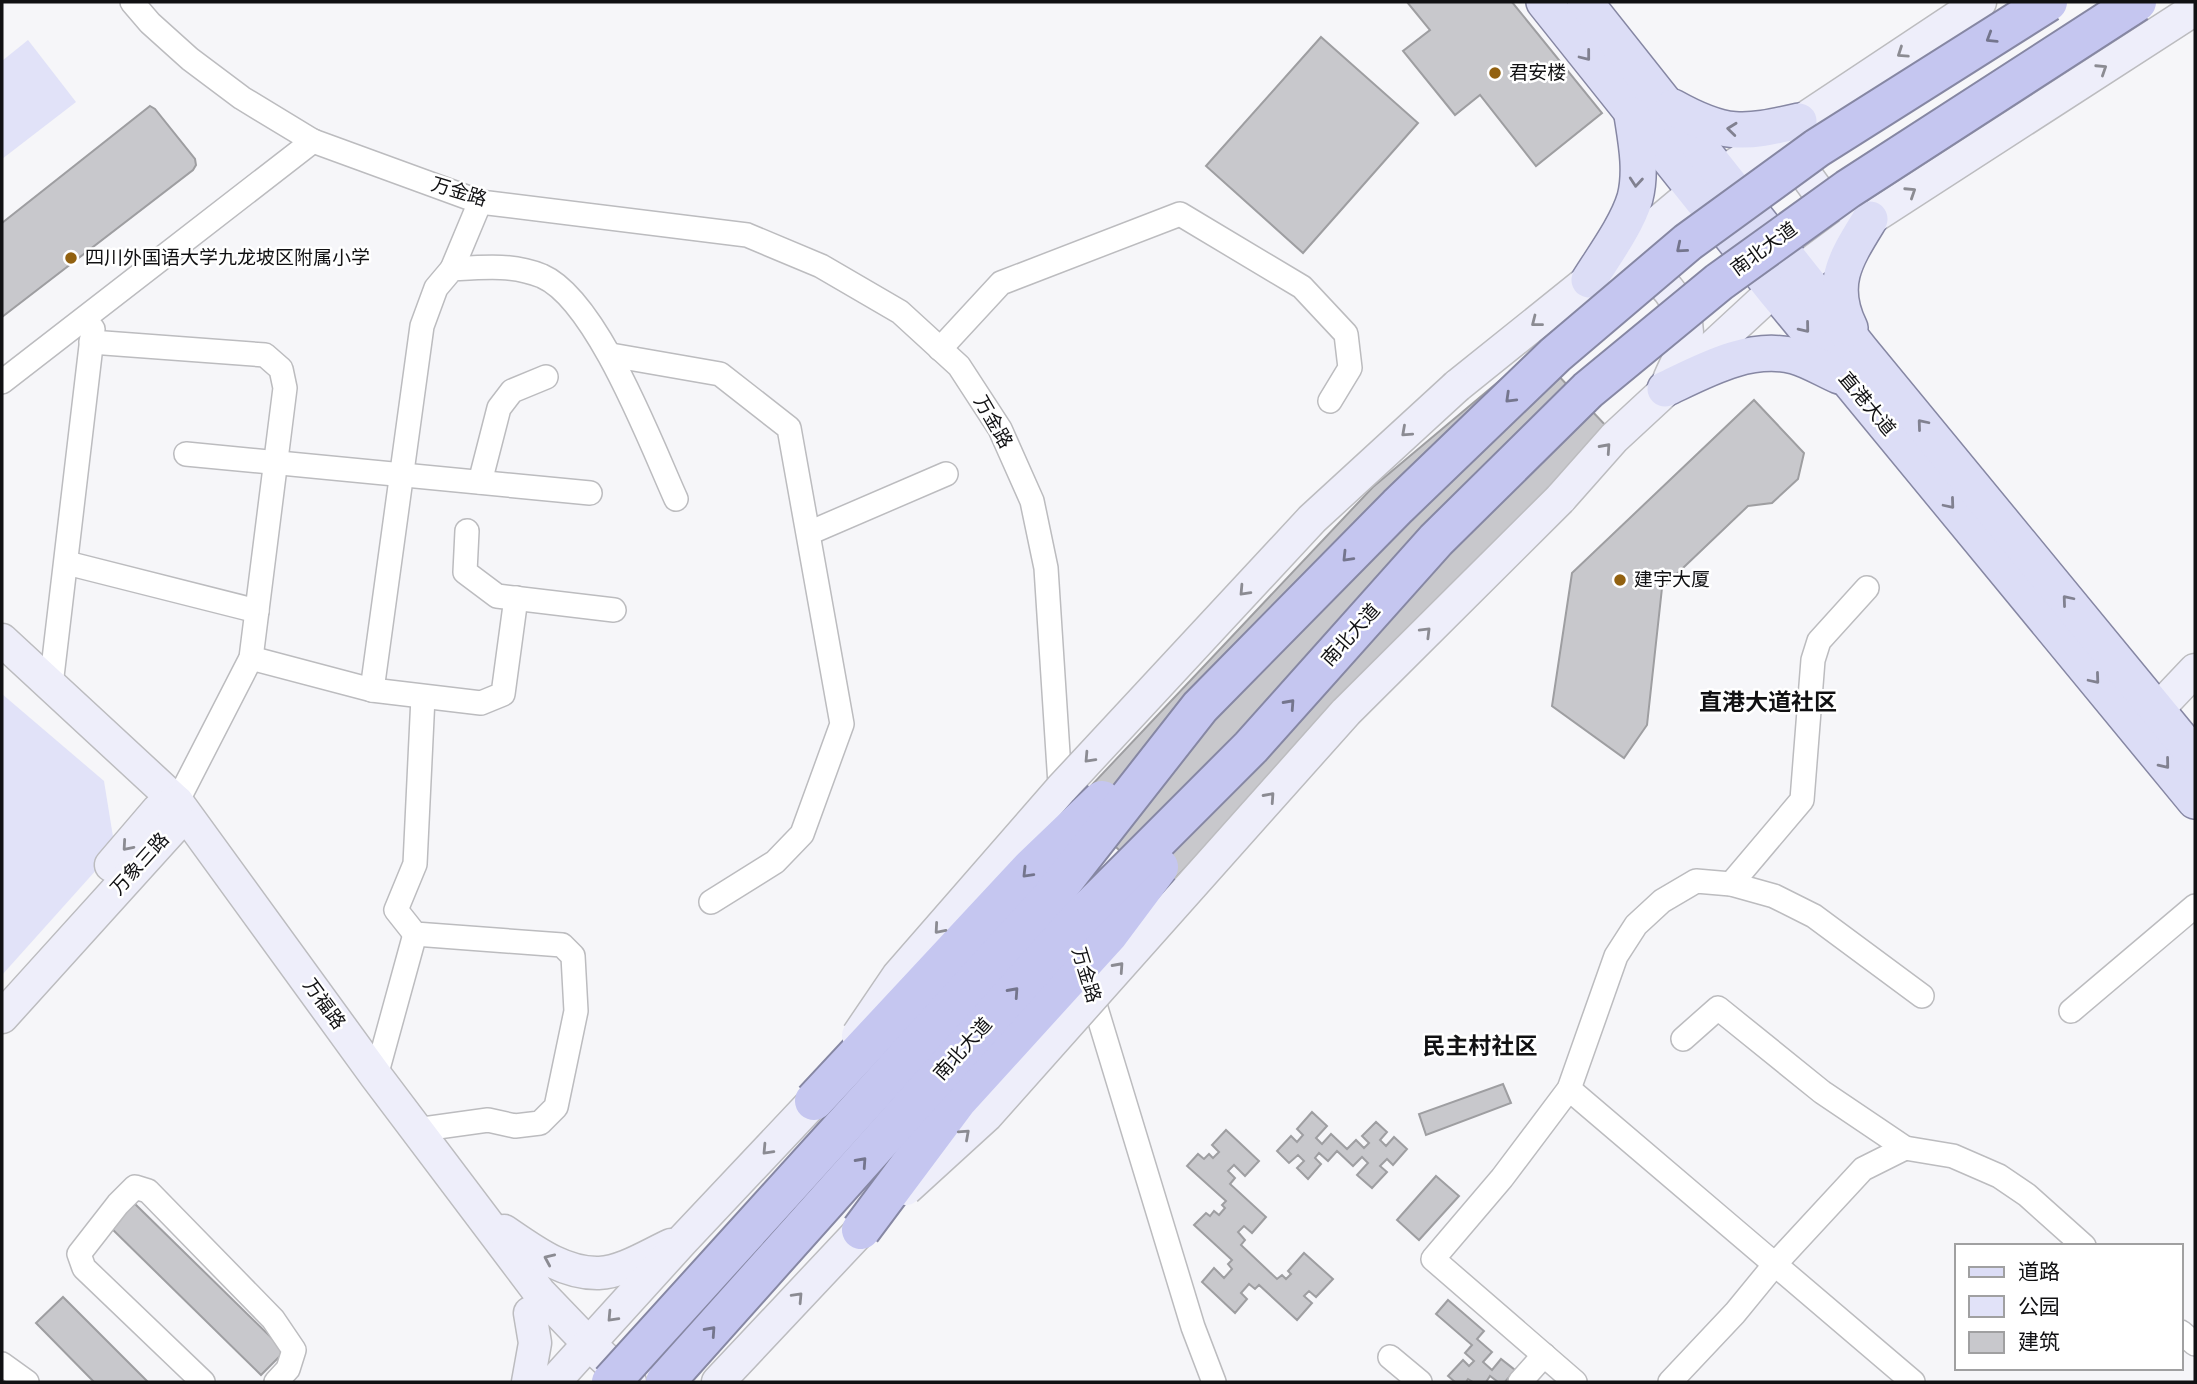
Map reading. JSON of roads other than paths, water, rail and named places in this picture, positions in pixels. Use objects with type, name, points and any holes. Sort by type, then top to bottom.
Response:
[{"type":"highway","name":"南北大道","points":[[611,1382],[1051,897],[1200,707],[1398,506],[1545,365],[1688,242],[1817,148],[2048,2]]},
{"type":"highway","name":"南北大道","points":[[665,1382],[1077,921],[1251,747],[1436,540],[1588,390],[1719,282],[1848,189],[2137,2]]},
{"type":"highway","points":[[814,1101],[1031,868],[1200,707]]},
{"type":"highway","points":[[861,1230],[958,1100],[1109,934],[1251,747]]},
{"type":"main road","name":"直港大道","points":[[1544,2],[1647,108],[1854,365],[2147,718],[2195,801]]},
{"type":"main road","name":"直港大道","points":[[1585,2],[1647,108]]},
{"type":"main road","points":[[554,1382],[814,1101],[898,976],[1060,789],[1312,519],[1457,386],[1708,183],[1980,2]]},
{"type":"main road","name":"南北大道","points":[[718,1382],[861,1230],[986,1116],[1346,712],[1560,499],[1614,438],[1665,389],[1786,280],[1870,219],[2195,9]]},
{"type":"main road","points":[[1590,280],[1619,232],[1635,198],[1638,158],[1647,108],[1730,130],[1758,131],[1799,121]]},
{"type":"main road","points":[[1665,389],[1719,364],[1756,354],[1794,356],[1854,365],[1839,284],[1847,258],[1870,219],[1819,193],[1806,175],[1793,145],[1799,121]]},
{"type":"main road","points":[[1590,280],[1625,267],[1645,270],[1664,284],[1677,302],[1686,323],[1687,337],[1665,389]]},
{"type":"main road","name":"万福路","points":[[2,640],[51,685],[170,813],[483,1216],[601,1382]]},
{"type":"main road","name":"万福路","points":[[2,668],[170,813],[530,1312],[581,1351],[630,1382]]},
{"type":"main road","points":[[2147,718],[2195,670]]},
{"type":"main road","name":"直港大道","points":[[2147,718],[2195,756]]},
{"type":"main road","name":"万象三路","points":[[2,988],[170,813]]},
{"type":"main road","name":"万象三路","points":[[2,1017],[170,813]]},
{"type":"main road","points":[[483,1216],[541,1256],[576,1270],[599,1273],[620,1268],[682,1241]]},
{"type":"main road","points":[[528,1382],[535,1343],[530,1312]]},
{"type":"main road","points":[[733,1382],[754,1344]]},
{"type":"street","name":"万金路","points":[[132,2],[150,23],[190,59],[242,98],[313,141],[480,202],[747,235],[821,266],[900,312],[959,366],[1000,429],[1032,501],[1046,568],[1068,915],[1189,1314],[1214,1382]]},
{"type":"street","points":[[2,382],[313,141]]},
{"type":"street","points":[[372,690],[422,326],[436,288],[452,268],[480,202]]},
{"type":"street","points":[[940,349],[1001,283],[1180,214],[1302,287],[1346,334],[1350,368],[1330,401]]},
{"type":"street","points":[[452,268],[509,266],[544,277],[569,296],[611,355],[676,499]]},
{"type":"street","points":[[51,685],[95,312]]},
{"type":"street","points":[[91,342],[265,355],[281,369],[285,388],[251,658],[170,813]]},
{"type":"street","points":[[611,355],[720,374],[789,428],[809,533],[842,724],[802,834],[775,862],[710,902]]},
{"type":"street","points":[[480,482],[499,408],[512,391],[546,377]]},
{"type":"street","points":[[186,454],[590,493]]},
{"type":"street","points":[[809,533],[946,474]]},
{"type":"street","points":[[467,531],[465,572],[498,596],[614,610]]},
{"type":"street","points":[[67,563],[257,611]]},
{"type":"street","points":[[1731,884],[1802,800],[1813,660],[1819,641],[1867,588]]},
{"type":"street","points":[[251,658],[372,690],[481,703],[503,694],[516,598]]},
{"type":"street","points":[[416,1130],[488,1120],[515,1126],[540,1123],[556,1107],[576,1011],[573,956],[562,945],[415,934],[396,910],[415,864],[423,696]]},
{"type":"street","points":[[1575,1382],[1433,1259],[1502,1178],[1569,1089],[1616,956],[1636,925],[1662,901],[1696,881],[1731,884],[1774,896],[1814,916],[1922,996]]},
{"type":"street","points":[[2071,1011],[2195,906]]},
{"type":"street","points":[[376,1076],[415,934]]},
{"type":"street","points":[[1683,1039],[1718,1009],[1822,1092],[1905,1148],[1953,1156],[1999,1176],[2027,1195],[2082,1244]]},
{"type":"street","points":[[1569,1089],[1913,1382]]},
{"type":"street","points":[[1670,1382],[1863,1169],[1905,1148]]},
{"type":"street","points":[[203,1382],[84,1268],[79,1254],[118,1204],[135,1187],[148,1191],[272,1319],[294,1350],[288,1369],[276,1382]]},
{"type":"street","points":[[1520,1382],[1544,1355]]},
{"type":"street","points":[[1390,1357],[1420,1382]]},
{"type":"street","points":[[2,1363],[27,1382]]},
{"type":"place","name":"君安楼","points":[[1495,73]]},
{"type":"place","name":"四川外国语大学九龙坡区附属小学","points":[[71,258]]},
{"type":"place","name":"建宇大厦","points":[[1620,580]]},
{"type":"district","name":"直港大道社区","points":[[1768,702]]},
{"type":"district","name":"民主村社区","points":[[1480,1046]]}]
